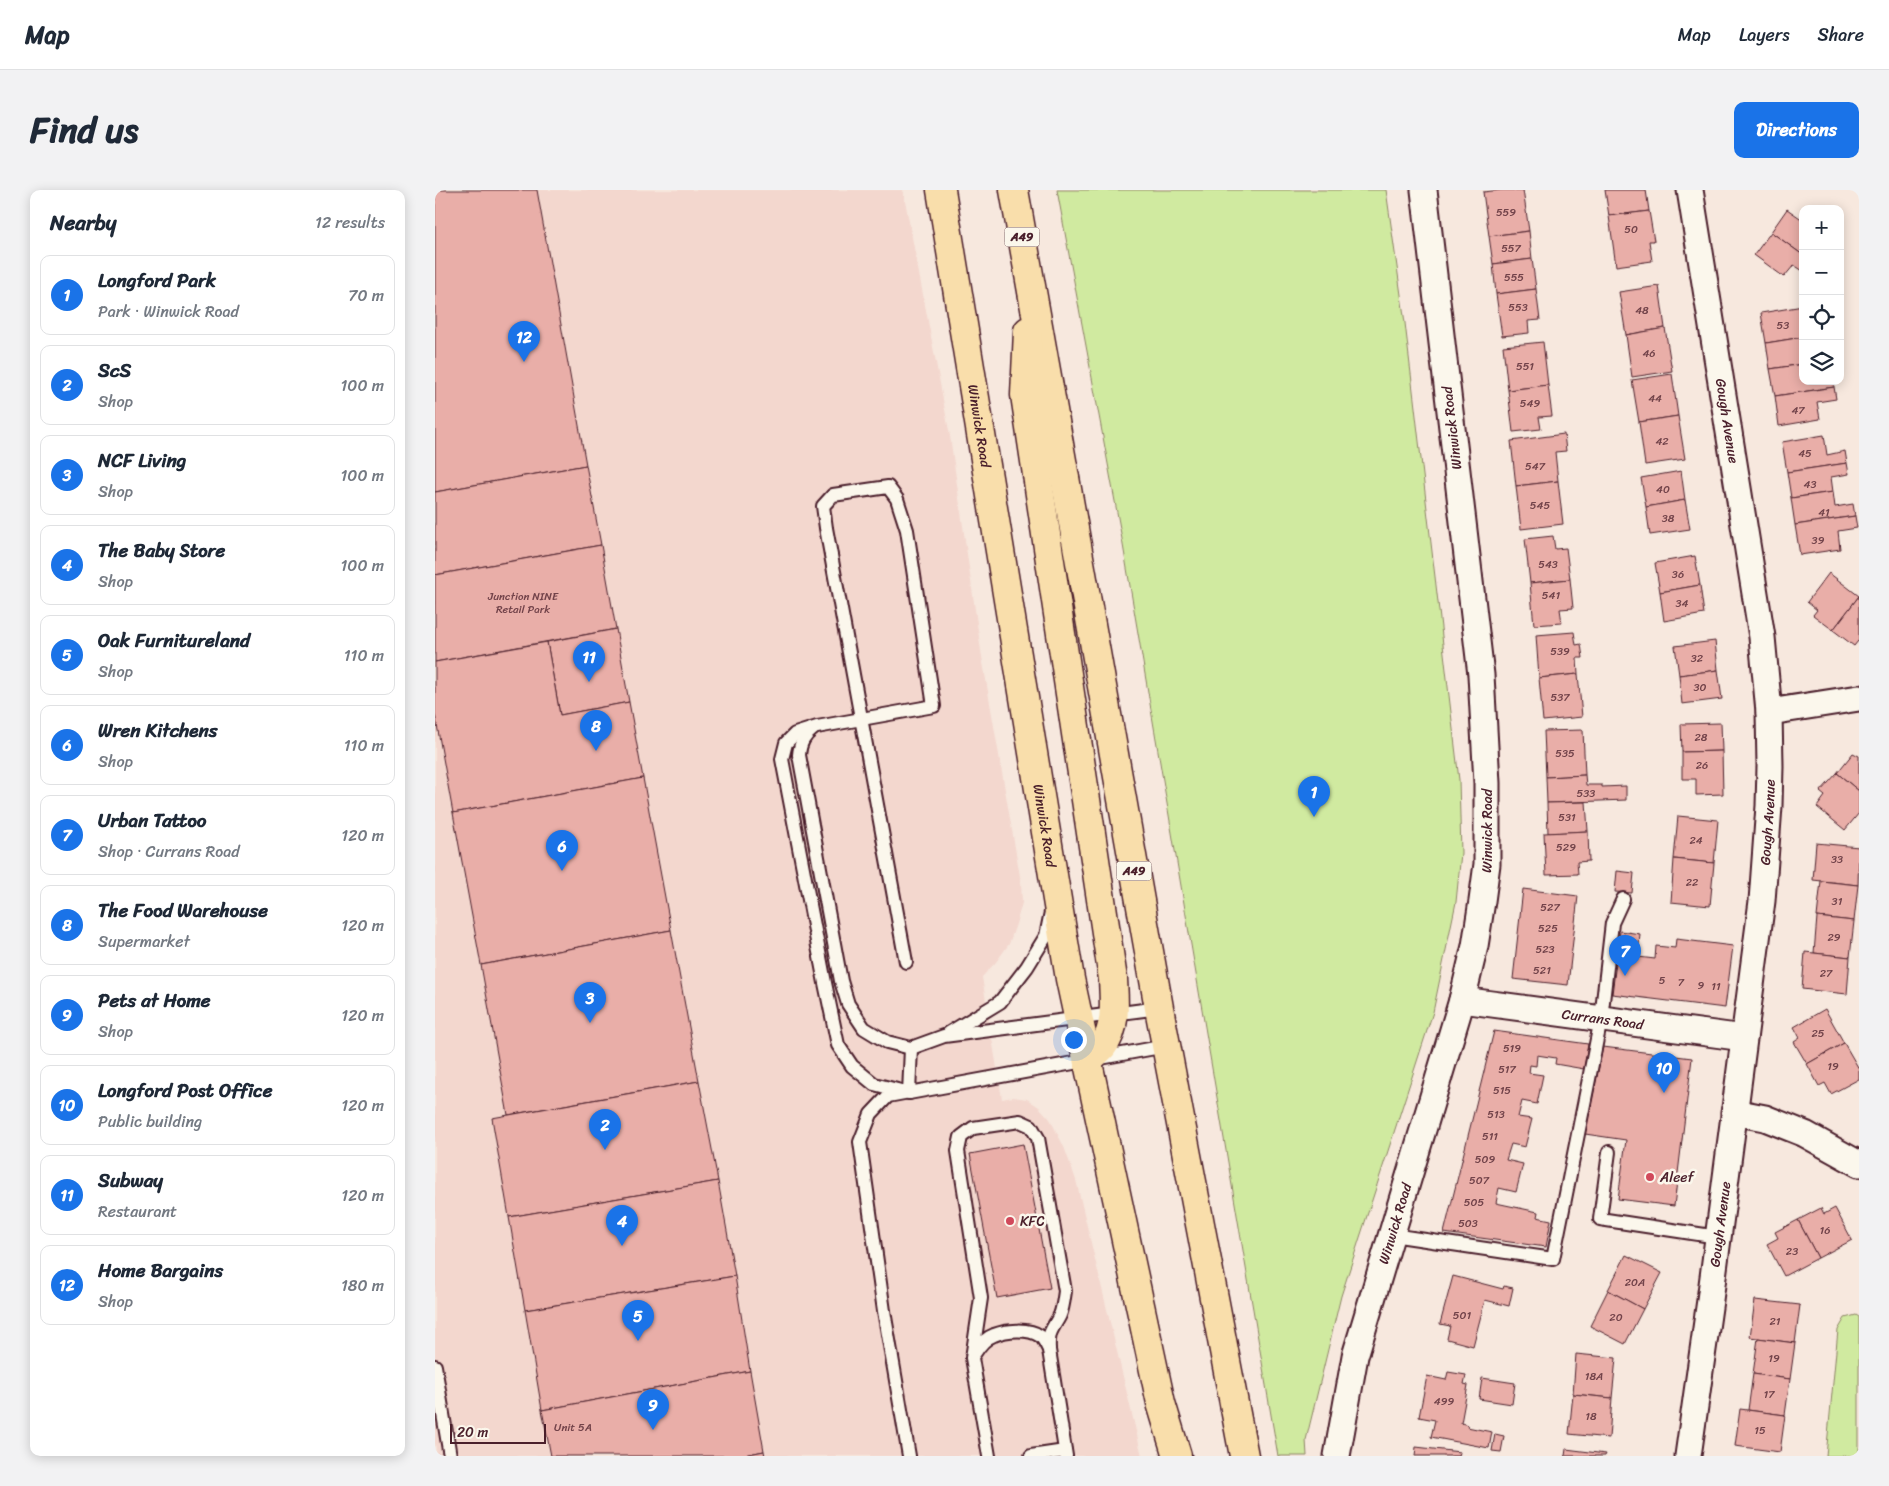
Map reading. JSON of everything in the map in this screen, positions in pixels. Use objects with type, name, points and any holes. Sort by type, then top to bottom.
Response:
[{"type":"highway","name":"Winwick Road","points":[[941,190],[1070,979],[1161,1403],[1177,1456]]},
{"type":"highway","name":"A49","points":[[1014,190],[1159,1008],[1244,1456]]},
{"type":"highway","points":[[1031,285],[1025,395],[1112,971],[1114,1015],[1111,1030],[1103,1045],[1088,1060]]},
{"type":"street","name":"Winwick Road","points":[[1337,1456],[1355,1356],[1462,1000],[1476,937],[1487,864],[1487,783],[1481,675],[1425,190]]},
{"type":"street","name":"Gough Avenue","points":[[1688,1456],[1745,1038],[1763,882],[1769,806],[1769,712],[1762,637],[1690,190]]},
{"type":"street","points":[[1769,712],[1859,698]]},
{"type":"street","name":"Currans Road","points":[[1462,1000],[1745,1038]]},
{"type":"street","points":[[1735,1112],[1765,1118],[1805,1134],[1859,1164]]},
{"type":"lane","points":[[906,962],[861,719],[823,506],[833,495],[888,487],[897,499],[907,530],[935,706],[861,719],[817,726],[795,734],[786,743],[782,759],[825,984],[839,1045],[852,1066],[874,1084],[909,1093]]},
{"type":"lane","points":[[817,726],[807,734],[800,744],[799,755],[841,981],[848,1004],[863,1028],[887,1042],[911,1048],[945,1036],[1159,1008]]},
{"type":"lane","points":[[945,1036],[1000,1002],[1027,967],[1046,936],[1056,890]]},
{"type":"lane","points":[[1392,1235],[1553,1259],[1601,1020],[1613,923],[1623,899]]},
{"type":"lane","points":[[909,1456],[884,1311],[860,1142],[871,1114],[888,1096],[1166,1046]]},
{"type":"lane","points":[[909,1093],[911,1048]]},
{"type":"lane","points":[[989,1456],[972,1358],[981,1298],[958,1151],[961,1137],[973,1128],[1020,1121],[1031,1126],[1038,1138],[1065,1291],[1061,1314],[1052,1327],[1049,1337],[1049,1350],[1066,1453],[1031,1456]]},
{"type":"lane","points":[[1609,1152],[1600,1219],[1719,1237]]},
{"type":"lane","points":[[972,1358],[980,1344],[993,1335],[1009,1332],[1028,1331],[1041,1337],[1049,1350]]},
{"type":"lane","points":[[435,1366],[450,1456]]},
{"type":"shaded area","name":"Junction NINE Retail Park","points":[[435,190],[903,190],[950,436],[981,651],[1021,882],[1022,903],[1009,944],[982,977],[1002,1099],[1013,1097],[1027,1099],[1039,1107],[1050,1119],[1064,1147],[1076,1180],[1142,1456],[437,1456],[435,1442]]},
{"type":"green space","points":[[1057,190],[1386,190],[1405,323],[1459,780],[1461,853],[1456,902],[1433,1012],[1341,1296],[1306,1440],[1307,1456],[1278,1456],[1122,539]]},
{"type":"green space","points":[[1856,1315],[1859,1317],[1859,1456],[1826,1456],[1838,1330],[1845,1318]]},
{"type":"building","points":[[435,190],[537,190],[586,465],[435,492]]},
{"type":"building","points":[[1523,190],[1529,231],[1489,236],[1483,192]]},
{"type":"building","points":[[1605,190],[1646,190],[1649,211],[1609,216]]},
{"type":"building","points":[[1787,209],[1799,217],[1799,252],[1771,232]]},
{"type":"building","points":[[1649,211],[1654,241],[1649,241],[1652,261],[1616,266],[1609,216]]},
{"type":"building","points":[[1529,231],[1532,259],[1493,264],[1489,236]]},
{"type":"building","points":[[1771,232],[1799,252],[1799,268],[1794,265],[1784,277],[1754,255]]},
{"type":"building","points":[[1532,259],[1536,289],[1496,294],[1493,264]]},
{"type":"building","points":[[1659,286],[1665,328],[1626,335],[1619,292]]},
{"type":"building","points":[[1536,289],[1540,320],[1528,321],[1529,333],[1502,336],[1496,294]]},
{"type":"building","points":[[1799,307],[1799,338],[1766,343],[1761,313]]},
{"type":"building","points":[[1665,328],[1672,371],[1632,377],[1626,335]]},
{"type":"building","points":[[1799,338],[1799,365],[1770,369],[1766,343]]},
{"type":"building","points":[[1543,342],[1548,385],[1508,390],[1503,346]]},
{"type":"building","points":[[1799,365],[1799,385],[1834,385],[1834,387],[1775,396],[1770,369]]},
{"type":"building","points":[[1672,374],[1678,416],[1639,422],[1632,380]]},
{"type":"building","points":[[1548,385],[1552,416],[1539,417],[1541,429],[1513,432],[1508,390]]},
{"type":"building","points":[[1834,387],[1836,399],[1817,402],[1820,419],[1779,426],[1775,396]]},
{"type":"building","points":[[1678,416],[1685,459],[1645,465],[1639,422]]},
{"type":"building","points":[[1564,434],[1566,451],[1555,452],[1558,481],[1516,486],[1511,441]]},
{"type":"building","points":[[1824,435],[1827,455],[1845,451],[1847,463],[1787,472],[1782,442]]},
{"type":"building","points":[[1847,463],[1849,474],[1831,477],[1833,492],[1791,498],[1787,472]]},
{"type":"building","points":[[586,465],[601,545],[435,575],[435,492]]},
{"type":"building","points":[[1681,471],[1685,500],[1646,507],[1641,478]]},
{"type":"building","points":[[1558,481],[1563,524],[1521,529],[1516,486]]},
{"type":"building","points":[[1833,492],[1835,507],[1853,504],[1855,516],[1795,525],[1791,498]]},
{"type":"building","points":[[1685,500],[1690,529],[1650,535],[1646,507]]},
{"type":"building","points":[[1855,516],[1857,528],[1838,531],[1840,549],[1800,555],[1795,525]]},
{"type":"building","points":[[1553,536],[1555,549],[1566,548],[1570,579],[1530,583],[1525,539]]},
{"type":"building","points":[[601,545],[616,629],[435,662],[435,575]]},
{"type":"building","points":[[1695,556],[1700,585],[1660,592],[1655,563]]},
{"type":"building","points":[[1829,573],[1859,596],[1833,630],[1813,615],[1817,610],[1807,602]]},
{"type":"building","points":[[1570,579],[1573,608],[1560,609],[1562,623],[1534,625],[1530,583]]},
{"type":"building","points":[[1700,585],[1704,614],[1664,621],[1660,592]]},
{"type":"building","points":[[1859,596],[1859,641],[1854,646],[1833,630]]},
{"type":"building","points":[[616,629],[629,702],[560,715],[547,642]]},
{"type":"building","points":[[1574,632],[1576,645],[1581,644],[1583,658],[1577,658],[1578,674],[1539,678],[1536,635]]},
{"type":"building","points":[[1715,641],[1718,670],[1679,675],[1675,646]]},
{"type":"building","points":[[547,642],[560,715],[629,702],[643,778],[453,813],[435,714],[435,662]]},
{"type":"building","points":[[1718,670],[1722,699],[1682,704],[1679,675]]},
{"type":"building","points":[[1578,674],[1582,717],[1543,721],[1539,678]]},
{"type":"building","points":[[1721,723],[1722,751],[1682,752],[1681,724]]},
{"type":"building","points":[[1583,730],[1585,775],[1546,777],[1544,731]]},
{"type":"building","points":[[1722,751],[1723,794],[1696,795],[1696,779],[1682,779],[1682,752]]},
{"type":"building","points":[[1853,753],[1859,756],[1859,791],[1837,773]]},
{"type":"building","points":[[1837,773],[1859,791],[1859,813],[1845,830],[1817,807],[1825,796],[1820,792]]},
{"type":"building","points":[[1585,775],[1586,785],[1602,785],[1602,787],[1626,786],[1626,800],[1547,803],[1546,777]]},
{"type":"building","points":[[643,778],[671,930],[481,965],[453,813]]},
{"type":"building","points":[[1586,802],[1588,831],[1548,833],[1547,803]]},
{"type":"building","points":[[1678,816],[1718,820],[1714,863],[1674,859]]},
{"type":"building","points":[[1588,831],[1589,861],[1577,862],[1578,874],[1546,875],[1544,833]]},
{"type":"building","points":[[1816,843],[1859,847],[1858,885],[1813,880]]},
{"type":"building","points":[[1674,859],[1714,863],[1710,906],[1671,902]]},
{"type":"building","points":[[1617,871],[1634,873],[1632,893],[1615,892]]},
{"type":"building","points":[[1821,881],[1858,885],[1854,921],[1817,917]]},
{"type":"building","points":[[1523,889],[1578,896],[1568,985],[1513,979]]},
{"type":"building","points":[[1817,917],[1854,921],[1850,957],[1814,953]]},
{"type":"building","points":[[671,930],[699,1081],[508,1115],[481,965]]},
{"type":"building","points":[[1620,931],[1640,934],[1638,957],[1655,959],[1656,946],[1675,948],[1676,939],[1733,946],[1725,1008],[1612,994]]},
{"type":"building","points":[[1805,952],[1850,957],[1847,994],[1802,989]]},
{"type":"building","points":[[1825,1009],[1844,1043],[1807,1064],[1794,1042],[1800,1038],[1794,1027]]},
{"type":"building","points":[[1494,1031],[1588,1044],[1584,1069],[1555,1064],[1556,1058],[1537,1055],[1536,1066],[1530,1065],[1529,1073],[1543,1075],[1537,1104],[1522,1101],[1518,1117],[1532,1119],[1525,1147],[1511,1144],[1506,1160],[1523,1164],[1516,1192],[1499,1188],[1496,1203],[1538,1212],[1537,1217],[1551,1220],[1546,1247],[1444,1233]]},
{"type":"building","points":[[1844,1043],[1859,1069],[1859,1079],[1831,1094],[1825,1083],[1819,1086],[1807,1064]]},
{"type":"building","points":[[1603,1047],[1692,1058],[1674,1206],[1618,1199],[1626,1140],[1585,1134]]},
{"type":"building","points":[[699,1081],[718,1181],[509,1217],[492,1118]]},
{"type":"building","name":"KFC","points":[[1023,1144],[1050,1288],[997,1298],[970,1154]]},
{"type":"building","points":[[718,1181],[735,1276],[525,1310],[509,1217]]},
{"type":"building","points":[[1821,1208],[1824,1214],[1835,1208],[1852,1240],[1818,1258],[1798,1220]]},
{"type":"building","points":[[1798,1220],[1818,1258],[1784,1276],[1767,1244],[1778,1238],[1775,1232]]},
{"type":"building","points":[[1626,1255],[1662,1273],[1643,1309],[1608,1290]]},
{"type":"building","points":[[735,1276],[750,1371],[542,1410],[525,1310]]},
{"type":"building","points":[[1453,1276],[1503,1289],[1504,1286],[1513,1288],[1509,1306],[1485,1300],[1473,1346],[1447,1339],[1450,1326],[1440,1324]]},
{"type":"building","points":[[1608,1290],[1643,1309],[1625,1344],[1590,1326]]},
{"type":"building","points":[[1755,1300],[1800,1305],[1795,1343],[1750,1337]]},
{"type":"building","points":[[1758,1338],[1795,1343],[1790,1379],[1753,1374]]},
{"type":"building","points":[[1576,1354],[1616,1358],[1612,1398],[1573,1394]]},
{"type":"building","points":[[750,1371],[764,1451],[739,1456],[551,1456],[542,1410]]},
{"type":"building","points":[[1448,1372],[1466,1375],[1464,1384],[1468,1385],[1461,1423],[1468,1425],[1467,1427],[1492,1432],[1489,1448],[1431,1437],[1435,1420],[1419,1417],[1427,1376],[1446,1380]]},
{"type":"building","points":[[1753,1374],[1790,1379],[1785,1415],[1748,1410]]},
{"type":"building","points":[[1482,1378],[1515,1383],[1512,1404],[1479,1399]]},
{"type":"building","points":[[1573,1394],[1612,1398],[1609,1438],[1569,1434]]},
{"type":"building","points":[[1740,1409],[1785,1415],[1780,1452],[1735,1446]]},
{"type":"building","points":[[1495,1434],[1504,1436],[1501,1452],[1492,1451]]},
{"type":"building","points":[[1416,1447],[1460,1452],[1459,1456],[1415,1456]]},
{"type":"building","points":[[1566,1449],[1606,1454],[1605,1456],[1565,1456]]},
{"type":"building","points":[[764,1451],[765,1456],[739,1456]]},
{"type":"place","name":"Home Bargains","points":[[524,362]]},
{"type":"place","name":"Subway","points":[[589,682]]},
{"type":"place","name":"The Food Warehouse","points":[[596,751]]},
{"type":"place","name":"Longford Park","points":[[1314,817]]},
{"type":"place","name":"Wren Kitchens","points":[[562,871]]},
{"type":"place","name":"Urban Tattoo","points":[[1625,976]]},
{"type":"place","name":"NCF Living","points":[[590,1023]]},
{"type":"place","name":"Longford Post Office","points":[[1664,1093]]},
{"type":"place","name":"ScS","points":[[605,1150]]},
{"type":"place","name":"Aleef","points":[[1650,1177]]},
{"type":"place","name":"KFC","points":[[1010,1221]]},
{"type":"place","name":"The Baby Store","points":[[622,1246]]},
{"type":"place","name":"Oak Furnitureland","points":[[638,1341]]},
{"type":"place","name":"Pets at Home","points":[[653,1430]]}]
